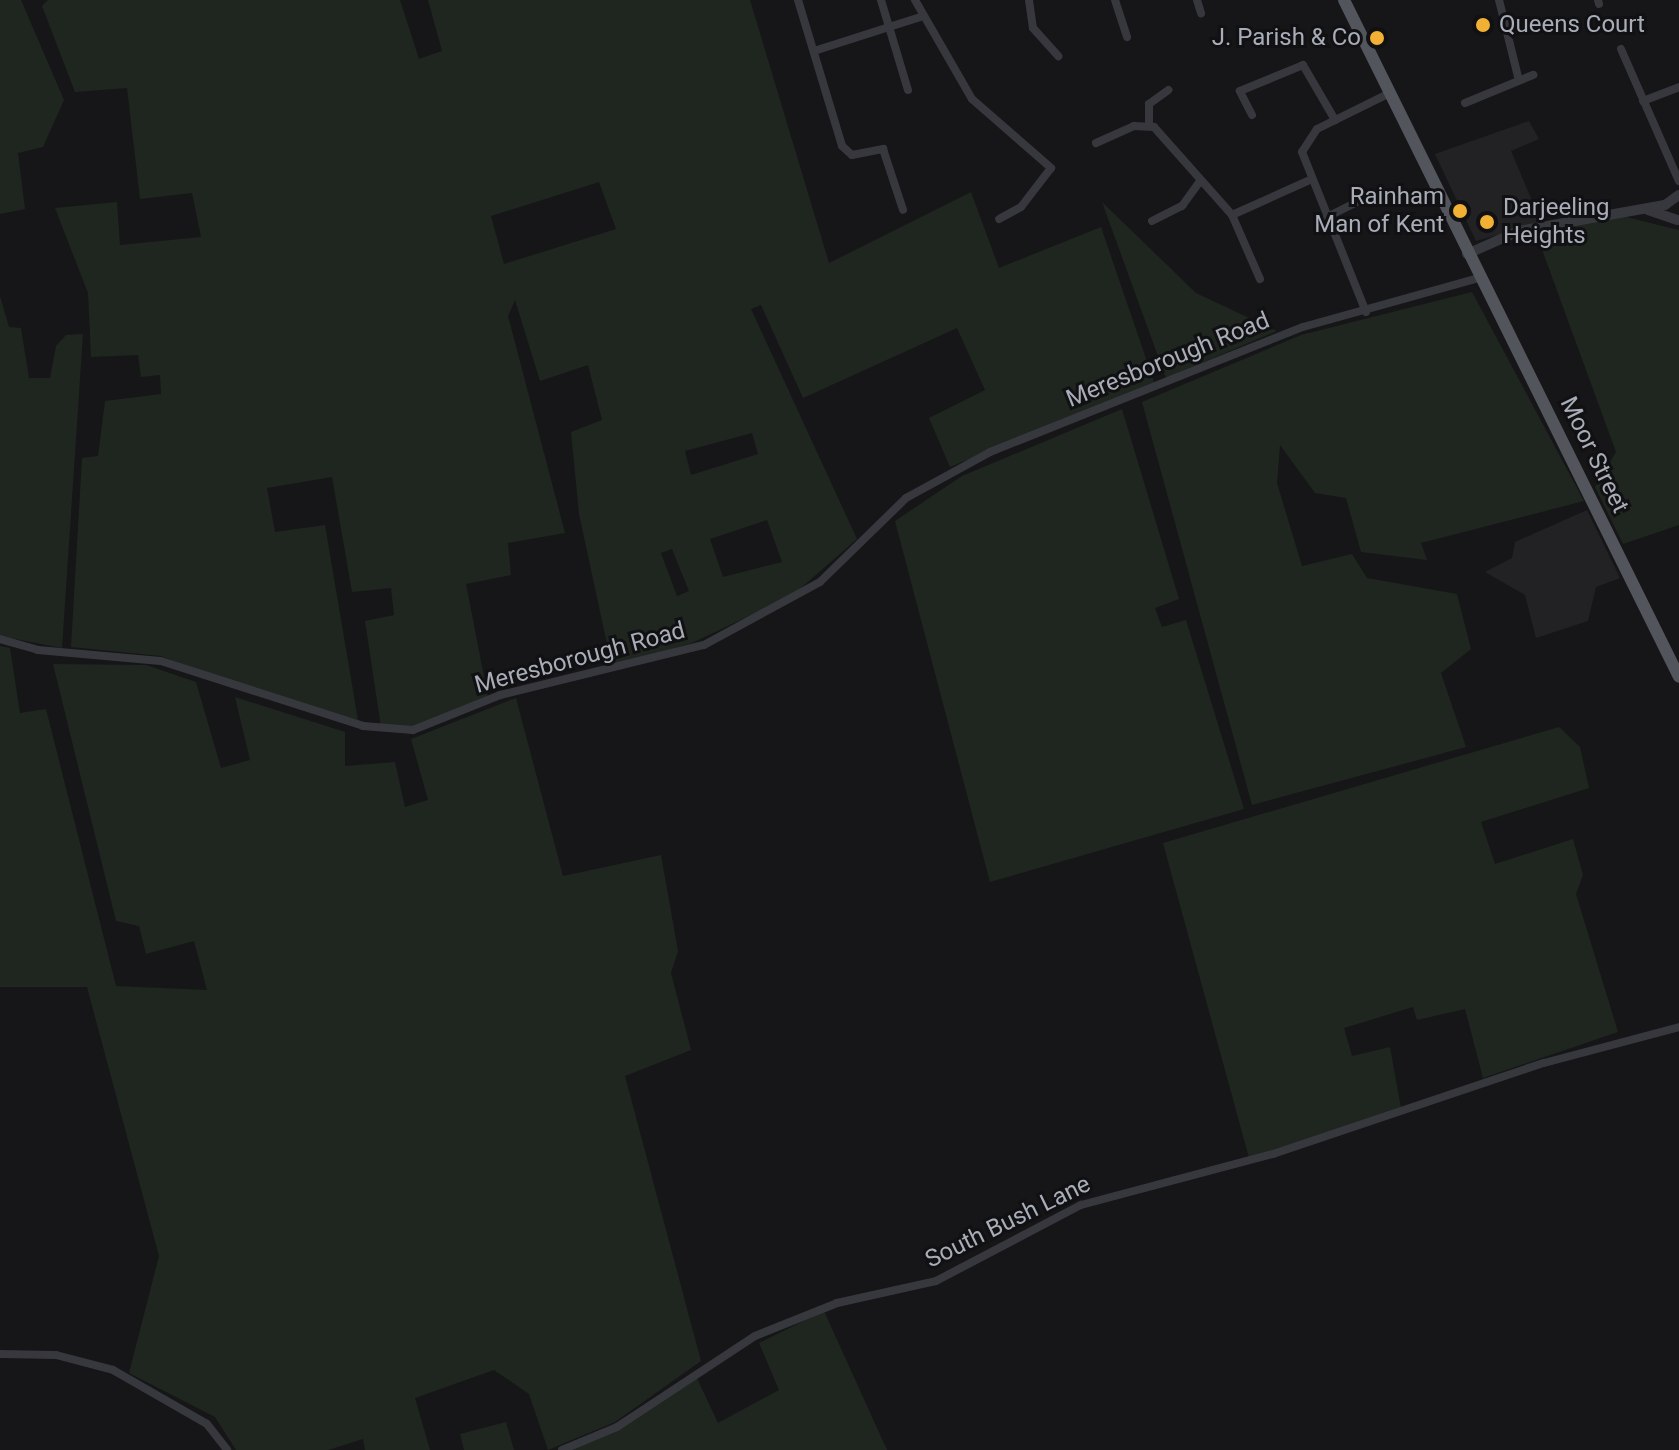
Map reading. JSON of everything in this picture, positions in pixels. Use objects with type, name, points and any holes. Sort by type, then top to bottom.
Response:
[{"type":"main road","name":"Moor Street","points":[[1344,0],[1478,278],[1679,677]]},
{"type":"street","points":[[798,0],[845,151],[884,151],[903,210]]},
{"type":"street","points":[[881,0],[908,90]]},
{"type":"street","points":[[915,0],[972,99],[1051,168],[1021,207],[999,219]]},
{"type":"street","points":[[1029,0],[1033,28],[1058,56]]},
{"type":"street","points":[[1115,0],[1127,37]]},
{"type":"street","points":[[1197,0],[1201,13]]},
{"type":"street","points":[[1499,0],[1519,81]]},
{"type":"street","points":[[814,51],[924,16]]},
{"type":"street","points":[[1621,49],[1677,178],[1675,200],[1678,221],[1646,209]]},
{"type":"street","points":[[1252,115],[1240,91],[1303,65],[1335,120]]},
{"type":"street","points":[[1465,103],[1533,75]]},
{"type":"street","points":[[1643,101],[1679,87]]},
{"type":"street","points":[[1168,90],[1149,104],[1149,125],[1232,215],[1260,279]]},
{"type":"street","points":[[1366,312],[1310,180],[1304,146],[1335,120],[1390,93]]},
{"type":"street","points":[[1096,143],[1149,125]]},
{"type":"street","points":[[1232,215],[1310,180]]},
{"type":"street","points":[[1152,221],[1175,211],[1200,181]]},
{"type":"street","points":[[1327,217],[1363,199]]},
{"type":"street","points":[[1467,254],[1519,231],[1646,209],[1675,200]]},
{"type":"street","name":"Meresborough Road","points":[[0,639],[38,650],[161,661],[306,711],[376,730],[413,730],[500,695],[704,645],[820,582],[906,498],[952,470],[1303,327],[1366,312],[1478,278]]},
{"type":"street","name":"South Bush Lane","points":[[562,1450],[617,1427],[755,1336],[837,1303],[936,1281],[1081,1205],[1157,1179],[1273,1154],[1544,1063],[1679,1027]]},
{"type":"street","points":[[0,1354],[56,1355],[113,1370],[207,1424],[227,1450]]},
{"type":"shaded area","points":[[0,0],[21,0],[64,100],[43,147],[18,153],[25,209],[0,214]]},
{"type":"shaded area","points":[[48,0],[400,0],[419,59],[442,51],[428,0],[750,0],[829,263],[971,192],[999,268],[1101,227],[1154,382],[950,467],[929,418],[985,390],[957,328],[803,398],[761,305],[751,309],[857,539],[793,595],[692,643],[612,667],[579,514],[571,432],[602,420],[588,365],[540,381],[515,300],[508,316],[565,533],[508,543],[511,575],[466,584],[488,697],[415,726],[381,727],[365,621],[394,615],[391,588],[352,592],[332,477],[267,488],[275,532],[325,525],[358,720],[233,685],[161,656],[71,647],[82,458],[98,456],[105,401],[161,394],[160,375],[141,377],[138,355],[91,357],[88,293],[55,208],[117,202],[120,245],[201,237],[192,193],[140,199],[127,88],[75,92],[42,6]],"holes":[[[599,182],[616,229],[504,264],[491,216]],[[752,433],[758,454],[691,475],[685,451]],[[767,520],[782,562],[723,577],[710,539]],[[672,549],[689,591],[677,596],[661,553]]]},
{"type":"shaded area","points":[[1529,121],[1539,139],[1511,151],[1541,222],[1476,241],[1435,154]]},
{"type":"shaded area","points":[[1102,202],[1196,293],[1277,331],[1166,378]]},
{"type":"shaded area","points":[[1618,215],[1679,230],[1679,525],[1623,544],[1595,487],[1616,452],[1537,236]]},
{"type":"shaded area","points":[[1472,292],[1584,501],[1421,543],[1427,560],[1361,552],[1346,498],[1315,493],[1280,445],[1277,483],[1302,566],[1352,554],[1367,578],[1457,594],[1471,649],[1441,673],[1466,747],[1252,805],[1142,402],[1301,335]]},
{"type":"shaded area","points":[[0,296],[9,327],[21,328],[29,378],[50,378],[56,346],[66,335],[83,334],[62,648],[0,636]]},
{"type":"shaded area","points":[[1122,409],[1179,599],[1155,608],[1162,627],[1186,620],[1244,809],[990,882],[895,521],[962,476]]},
{"type":"shaded area","points":[[1587,510],[1620,578],[1596,587],[1588,621],[1536,638],[1525,595],[1485,572],[1512,558],[1515,542]]},
{"type":"shaded area","points":[[0,646],[10,648],[20,713],[46,709],[116,986],[207,990],[194,941],[146,954],[139,926],[116,921],[53,664],[146,665],[196,682],[221,768],[250,760],[235,697],[345,732],[345,766],[395,762],[405,807],[428,800],[411,739],[516,698],[563,876],[661,855],[678,951],[671,973],[691,1050],[625,1076],[701,1361],[615,1422],[548,1450],[529,1394],[494,1370],[415,1398],[430,1450],[365,1450],[363,1439],[328,1450],[236,1450],[215,1417],[129,1373],[159,1256],[87,987],[0,987]]},
{"type":"shaded area","points":[[1559,727],[1580,747],[1589,788],[1481,822],[1495,864],[1573,839],[1583,875],[1576,894],[1618,1032],[1483,1078],[1465,1009],[1417,1020],[1413,1007],[1344,1028],[1352,1056],[1390,1047],[1401,1108],[1249,1158],[1163,843]]},
{"type":"shaded area","points":[[824,1311],[887,1450],[572,1450],[695,1374],[718,1423],[779,1390],[759,1343]]},
{"type":"shaded area","points":[[506,1422],[514,1450],[464,1450],[460,1434]]},
{"type":"place","name":"Queens Court","points":[[1483,25]]},
{"type":"place","name":"J. Parish & Co","points":[[1377,38]]},
{"type":"place","name":"Rainham Man of Kent","points":[[1460,211]]},
{"type":"place","name":"Darjeeling Heights","points":[[1487,222]]}]
